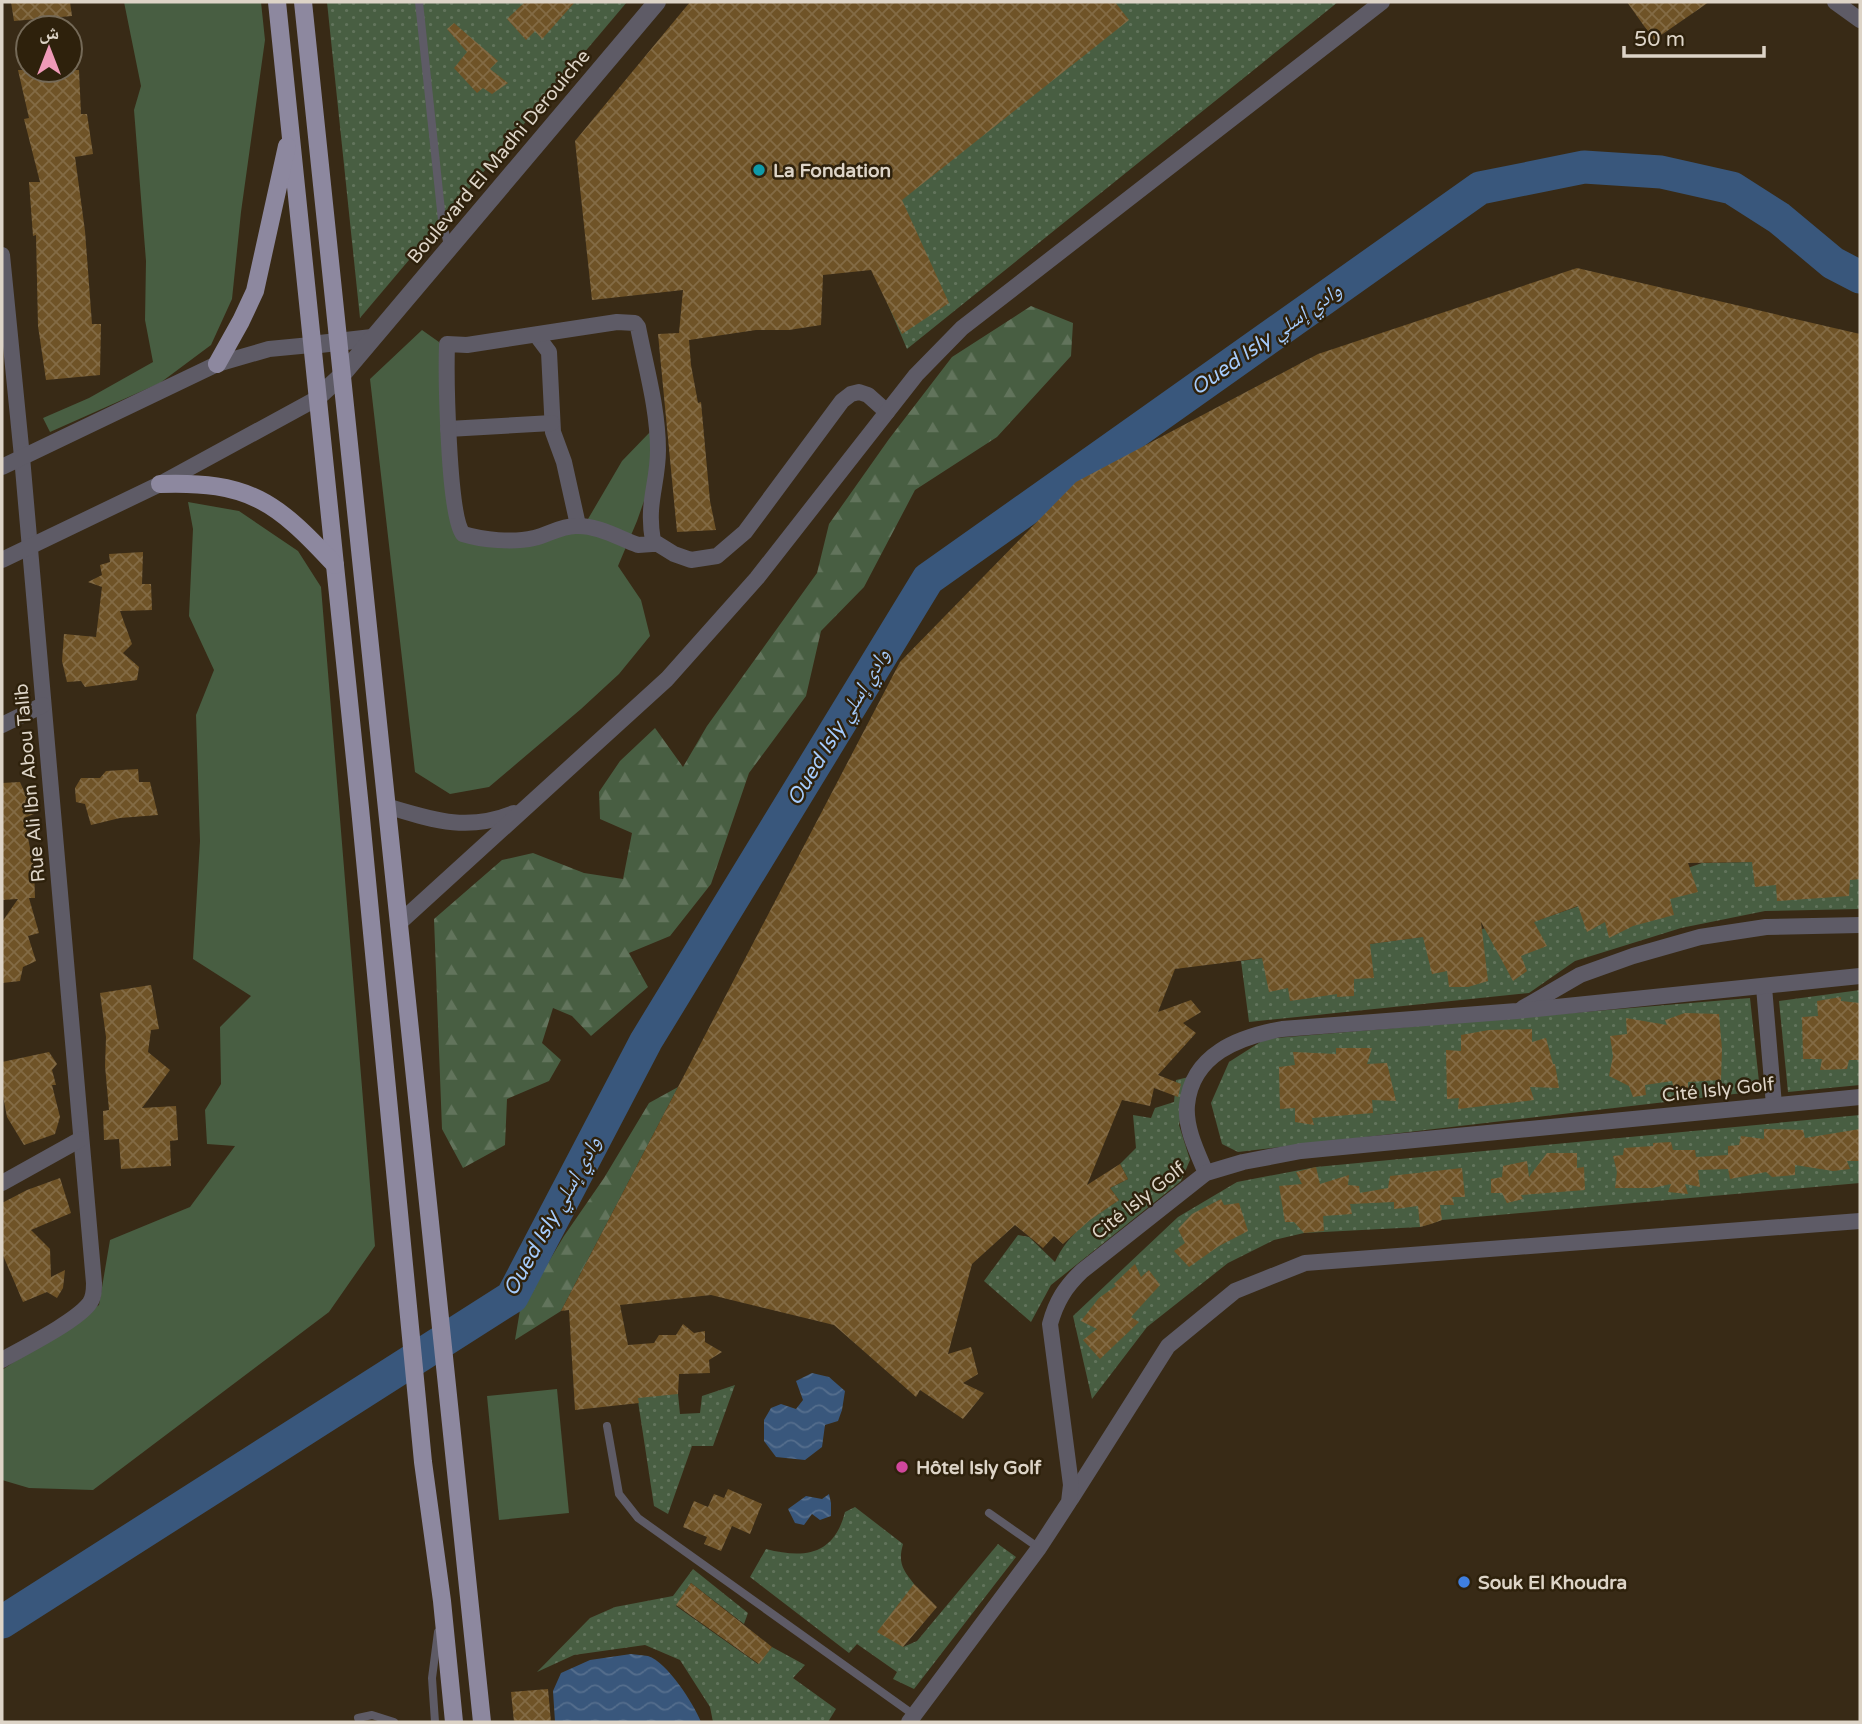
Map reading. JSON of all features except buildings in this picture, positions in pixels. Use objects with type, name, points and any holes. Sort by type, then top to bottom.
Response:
[{"type":"main road","points":[[277,2],[420,1433],[442,1601],[454,1722]]},
{"type":"main road","points":[[303,2],[482,1722]]},
{"type":"main road","points":[[217,364],[242,321],[255,291],[290,129]]},
{"type":"main road","points":[[160,484],[196,483],[251,494],[302,529],[335,565]]},
{"type":"street","name":"Boulevard El Madhi Derouiche","points":[[316,399],[341,376],[657,2]]},
{"type":"street","points":[[398,924],[667,679],[757,578],[916,375],[962,328],[1382,2]]},
{"type":"street","points":[[1835,2],[1860,20]]},
{"type":"street","name":"Rue Ali Ibn Abou Talib","points":[[2,255],[4,302],[22,457],[94,1283],[92,1298],[87,1306],[43,1337],[2,1360]]},
{"type":"street","points":[[653,541],[646,546],[638,545],[588,526],[578,525],[523,539],[472,537],[463,534],[457,523],[448,429],[446,344],[467,345],[617,322],[635,323],[657,419],[658,454],[649,520],[653,541],[674,554],[691,560],[700,561],[717,556],[745,532],[842,401],[851,394],[859,392],[868,395],[887,412]]},
{"type":"street","points":[[537,336],[549,352],[552,423],[578,525]]},
{"type":"street","points":[[2,467],[217,364],[269,349],[372,338]]},
{"type":"street","points":[[2,560],[160,484],[316,399]]},
{"type":"street","points":[[448,429],[552,423]]},
{"type":"street","points":[[2,725],[43,705]]},
{"type":"street","points":[[386,806],[429,819],[472,824],[496,821],[523,809]]},
{"type":"street","points":[[1517,1010],[1580,975],[1633,956],[1700,937],[1766,927],[1860,925]]},
{"type":"street","points":[[1206,1173],[1194,1144],[1187,1105],[1194,1081],[1204,1064],[1223,1048],[1247,1036],[1282,1028],[1517,1010],[1860,976]]},
{"type":"street","points":[[1764,987],[1774,1105]]},
{"type":"street","name":"Cité Isly Golf","points":[[1069,1502],[1071,1485],[1050,1324],[1057,1300],[1082,1271],[1206,1173],[1242,1162],[1301,1151],[1860,1097]]},
{"type":"street","points":[[2,1183],[81,1139]]},
{"type":"street","points":[[912,1719],[1039,1548],[1168,1346],[1235,1292],[1305,1263],[1860,1221]]},
{"type":"lane","points":[[419,2],[442,220],[448,248]]},
{"type":"lane","points":[[607,1426],[619,1494],[638,1518],[912,1719]]},
{"type":"lane","points":[[989,1513],[1039,1548]]},
{"type":"lane","points":[[435,1722],[432,1678],[442,1601]]},
{"type":"lane","points":[[358,1718],[372,1715],[394,1722]]},
{"type":"green space","points":[[124,2],[261,2],[265,40],[232,299],[211,345],[160,383],[50,432],[43,418],[89,398],[153,362],[145,320],[146,261],[134,110],[141,86]]},
{"type":"green space","points":[[327,2],[627,2],[360,318]]},
{"type":"green space","points":[[871,2],[1338,2],[907,349],[867,256],[879,11]]},
{"type":"green space","points":[[1031,306],[1073,323],[1071,356],[997,437],[915,490],[864,587],[821,631],[806,696],[749,773],[711,884],[670,936],[629,953],[648,987],[591,1036],[572,1016],[553,1008],[542,1043],[561,1060],[549,1081],[507,1099],[505,1145],[463,1168],[442,1129],[434,919],[502,860],[533,853],[584,873],[623,879],[632,833],[600,819],[599,792],[620,761],[655,728],[683,767],[707,726],[817,573],[829,524],[889,439],[952,357]]},
{"type":"green space","points":[[422,330],[439,342],[454,513],[470,539],[530,545],[588,519],[622,461],[650,432],[656,467],[618,566],[641,600],[650,636],[619,674],[489,787],[450,794],[415,772],[370,379]]},
{"type":"green space","points":[[188,502],[239,511],[298,551],[321,587],[375,1246],[329,1312],[93,1490],[29,1488],[2,1480],[2,1370],[99,1305],[110,1240],[190,1207],[235,1146],[207,1144],[205,1110],[221,1084],[220,1027],[251,996],[193,959],[200,841],[196,715],[214,670],[189,616],[193,529]]},
{"type":"green space","points":[[1860,860],[1860,909],[1765,911],[1681,928],[1575,961],[1529,993],[1249,1022],[1241,961],[1533,922],[1702,863]]},
{"type":"green space","points":[[1860,990],[1860,1085],[1788,1092],[1779,1001]]},
{"type":"green space","points":[[1750,998],[1760,1091],[1238,1152],[1222,1144],[1211,1103],[1229,1062],[1265,1039]]},
{"type":"green space","points":[[1189,1077],[1179,1125],[1190,1160],[1181,1181],[1051,1285],[1031,1322],[984,1281],[1018,1235],[1029,1237],[1055,1262],[1074,1234],[1119,1200],[1110,1188],[1128,1179],[1120,1164],[1136,1148],[1133,1115],[1151,1118],[1155,1108],[1174,1102],[1176,1080]]},
{"type":"green space","points":[[678,1087],[561,1311],[515,1340],[520,1310],[649,1103]]},
{"type":"green space","points":[[1860,1115],[1860,1183],[1442,1220],[1420,1227],[1304,1233],[1274,1240],[1228,1263],[1147,1327],[1092,1399],[1073,1316],[1178,1217],[1237,1182],[1316,1167]]},
{"type":"green space","points":[[634,1375],[678,1394],[680,1414],[700,1413],[702,1396],[735,1385],[713,1446],[692,1446],[668,1514],[654,1506]]},
{"type":"green space","points":[[557,1389],[569,1513],[499,1520],[487,1396]]},
{"type":"green space","points":[[855,1507],[903,1544],[902,1565],[914,1584],[903,1647],[917,1641],[998,1544],[1016,1557],[914,1689],[893,1679],[897,1672],[857,1644],[849,1653],[750,1577],[766,1549],[805,1553],[825,1545],[840,1526],[845,1512]]},
{"type":"green space","points":[[693,1569],[748,1613],[744,1624],[691,1583],[676,1606],[758,1664],[772,1647],[805,1665],[793,1678],[836,1709],[828,1722],[713,1722],[710,1707],[680,1660],[645,1645],[574,1655],[537,1672],[590,1618],[615,1607],[673,1596]]},
{"type":"water","points":[[812,1373],[829,1377],[845,1391],[838,1421],[825,1425],[822,1447],[805,1460],[776,1457],[764,1441],[764,1420],[771,1408],[781,1404],[796,1409],[803,1400],[796,1381]]},
{"type":"water","points":[[829,1494],[831,1516],[820,1520],[812,1514],[804,1525],[795,1523],[788,1509],[806,1496],[822,1499]]},
{"type":"water","points":[[631,1654],[648,1656],[663,1666],[686,1695],[701,1722],[555,1722],[553,1691],[561,1673],[590,1660]]},
{"type":"waterway","name":"Oued Isly وادي إسلي","points":[[2,1622],[512,1297],[646,1041],[928,579],[1480,188],[1584,167],[1661,172],[1732,188],[1779,218],[1833,263],[1860,277]]},
{"type":"place","name":"La Fondation","points":[[759,170]]},
{"type":"place","name":"Hôtel Isly Golf","points":[[902,1467]]},
{"type":"place","name":"Souk El Khoudra","points":[[1464,1582]]}]
